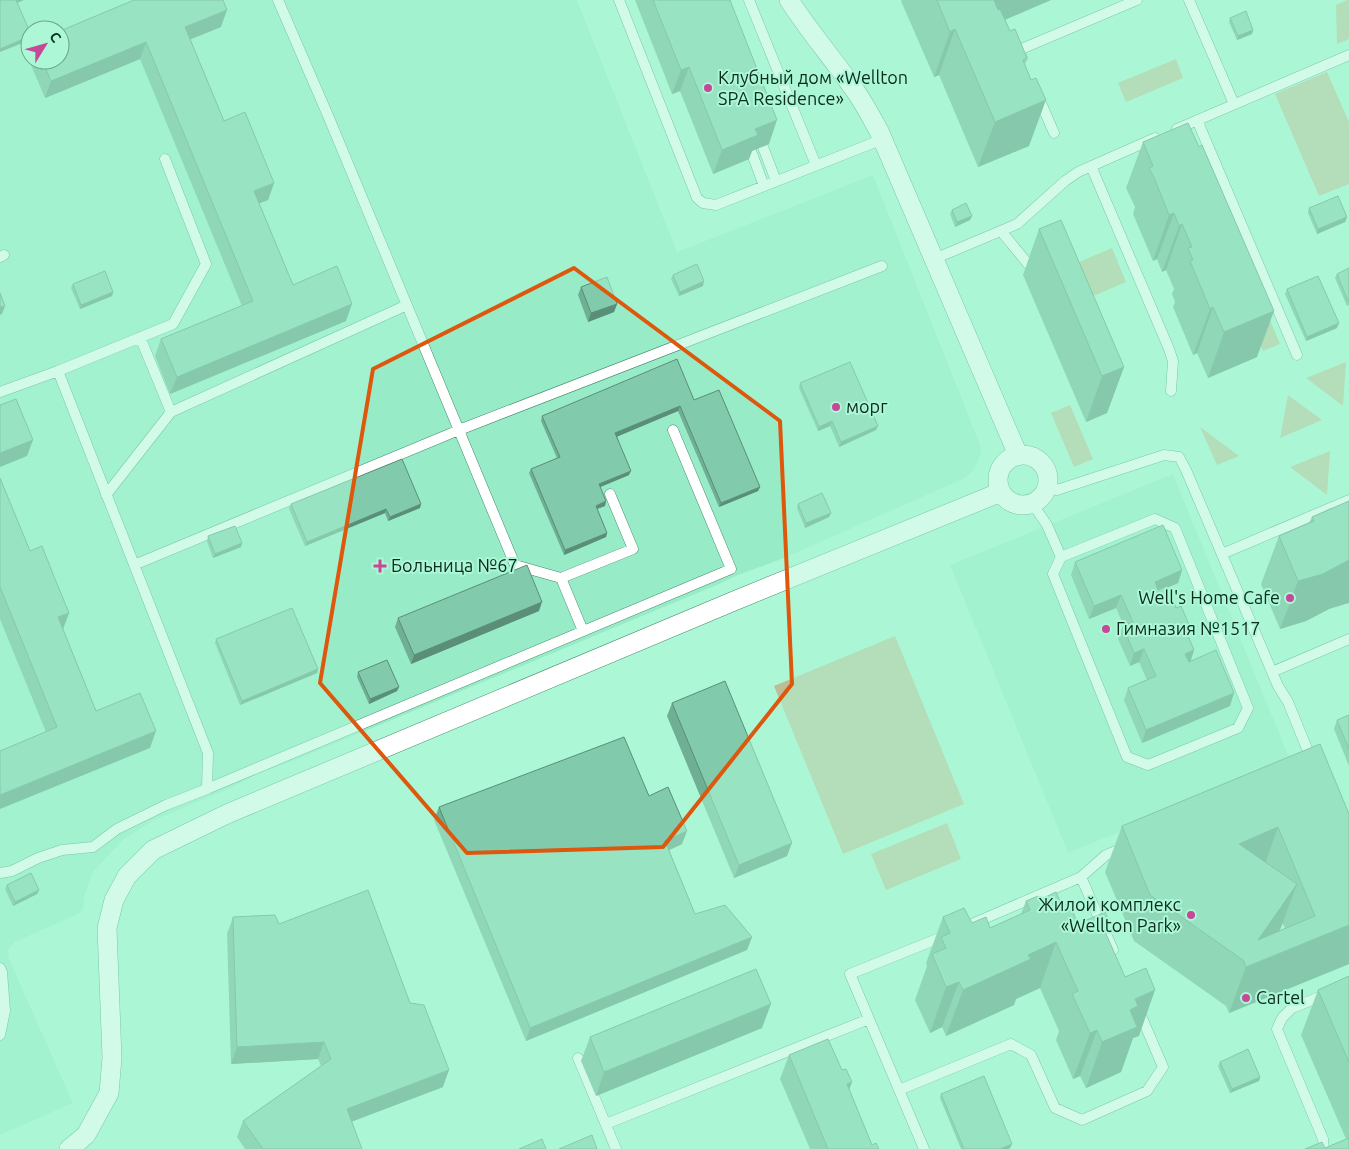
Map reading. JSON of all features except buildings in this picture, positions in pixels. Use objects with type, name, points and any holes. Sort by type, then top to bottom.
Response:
[{"type":"street","points":[[794,2],[828,56],[851,85],[868,111],[883,139],[1018,455]]},
{"type":"street","points":[[1018,455],[1026,455],[1034,457],[1046,469],[1047,485],[1039,499],[1025,505],[1018,504],[1011,502],[1001,492],[998,476],[1005,462],[1018,455]]},
{"type":"street","points":[[69,1149],[86,1135],[109,1093],[112,1058],[107,928],[114,900],[127,876],[153,850],[236,810],[734,601],[1001,492]]},
{"type":"lane","points":[[278,0],[330,118],[515,565],[560,578],[633,549],[610,494]]},
{"type":"lane","points":[[618,0],[697,198],[703,203],[716,205],[883,139]]},
{"type":"lane","points":[[748,0],[816,166]]},
{"type":"lane","points":[[1027,69],[1019,50],[1137,0]]},
{"type":"lane","points":[[1189,0],[1234,104]]},
{"type":"lane","points":[[934,259],[1001,231],[1022,220],[1065,181],[1078,172],[1349,55]]},
{"type":"lane","points":[[1034,87],[1054,133]]},
{"type":"lane","points":[[1197,120],[1297,355]]},
{"type":"lane","points":[[763,146],[776,181]]},
{"type":"lane","points":[[751,151],[764,186]]},
{"type":"lane","points":[[0,392],[58,371],[173,324],[206,264],[164,159]]},
{"type":"lane","points":[[1091,166],[1170,350],[1173,361],[1171,391]]},
{"type":"lane","points":[[1001,231],[1033,270]]},
{"type":"lane","points":[[134,565],[459,430],[882,266]]},
{"type":"lane","points":[[106,495],[171,412],[407,305]]},
{"type":"lane","points":[[140,337],[171,412]]},
{"type":"lane","points":[[58,371],[208,753],[207,789]]},
{"type":"lane","points":[[0,873],[12,871],[38,858],[62,850],[93,847],[117,829],[166,805],[731,569],[673,430]]},
{"type":"lane","points":[[1047,485],[1057,490],[1164,454],[1179,457],[1278,686],[1288,702],[1314,767],[1306,770]]},
{"type":"lane","points":[[1222,554],[1349,500]]},
{"type":"lane","points":[[1032,503],[1047,525],[1060,557],[1053,574],[1126,757],[1148,765],[1238,728],[1248,708],[1175,528],[1154,519],[1060,557]]},
{"type":"lane","points":[[560,578],[583,631]]},
{"type":"lane","points":[[1272,672],[1349,639]]},
{"type":"lane","points":[[924,1149],[850,974],[1081,877],[1106,855],[1137,842]]},
{"type":"lane","points":[[1081,877],[1118,962]]},
{"type":"lane","points":[[0,968],[6,1011],[0,1035]]},
{"type":"lane","points":[[1324,1149],[1323,1139],[1277,1029],[1282,1018],[1292,1008],[1349,985]]},
{"type":"lane","points":[[899,1090],[1010,1044],[1031,1055],[1055,1108],[1082,1120],[1147,1091],[1163,1067],[1136,1005]]},
{"type":"lane","points":[[606,1124],[869,1019]]},
{"type":"lane","points":[[578,1058],[616,1149]]},
{"type":"highlighted area","points":[[574,268],[780,421],[792,684],[663,847],[467,853],[320,683],[373,369]]},
{"type":"shaded area","name":"Больница №67","points":[[0,0],[577,0],[677,252],[873,175],[979,442],[981,452],[977,465],[972,472],[963,479],[784,558],[738,575],[293,761],[255,775],[233,787],[152,821],[123,840],[93,872],[84,897],[83,910],[76,915],[15,942],[8,950],[9,959],[73,1103],[0,1135]]},
{"type":"shaded area","points":[[1349,0],[1349,39],[1337,44],[1336,5]]},
{"type":"shaded area","points":[[1176,59],[1183,78],[1126,102],[1118,83]]},
{"type":"shaded area","points":[[1327,72],[1349,122],[1349,184],[1319,196],[1275,94]]},
{"type":"shaded area","points":[[1112,248],[1126,282],[1084,300],[1070,266]]},
{"type":"shaded area","points":[[1267,313],[1280,344],[1263,351],[1250,321]]},
{"type":"shaded area","points":[[1346,362],[1343,406],[1306,378]]},
{"type":"shaded area","points":[[1288,395],[1322,420],[1280,438]]},
{"type":"shaded area","points":[[1070,405],[1093,459],[1074,467],[1051,413]]},
{"type":"shaded area","points":[[1200,427],[1239,456],[1217,465]]},
{"type":"shaded area","points":[[1330,451],[1327,495],[1290,467]]},
{"type":"shaded area","name":"Гимназия №1517","points":[[1173,474],[1291,762],[1068,853],[950,565]]},
{"type":"shaded area","points":[[895,636],[964,804],[843,854],[774,686]]},
{"type":"shaded area","points":[[947,823],[961,859],[886,890],[871,854]]},
{"type":"place","name":"Клубный дом «Wellton SPA Residence»","points":[[708,88]]},
{"type":"place","name":"морг","points":[[836,407]]},
{"type":"place","name":"Больница №67","points":[[380,566]]},
{"type":"place","name":"Well's Home Cafe","points":[[1290,598]]},
{"type":"place","name":"Гимназия №1517","points":[[1106,629]]},
{"type":"place","name":"Жилой комплекс «Wellton Park»","points":[[1191,915]]},
{"type":"place","name":"Cartel","points":[[1246,998]]}]
